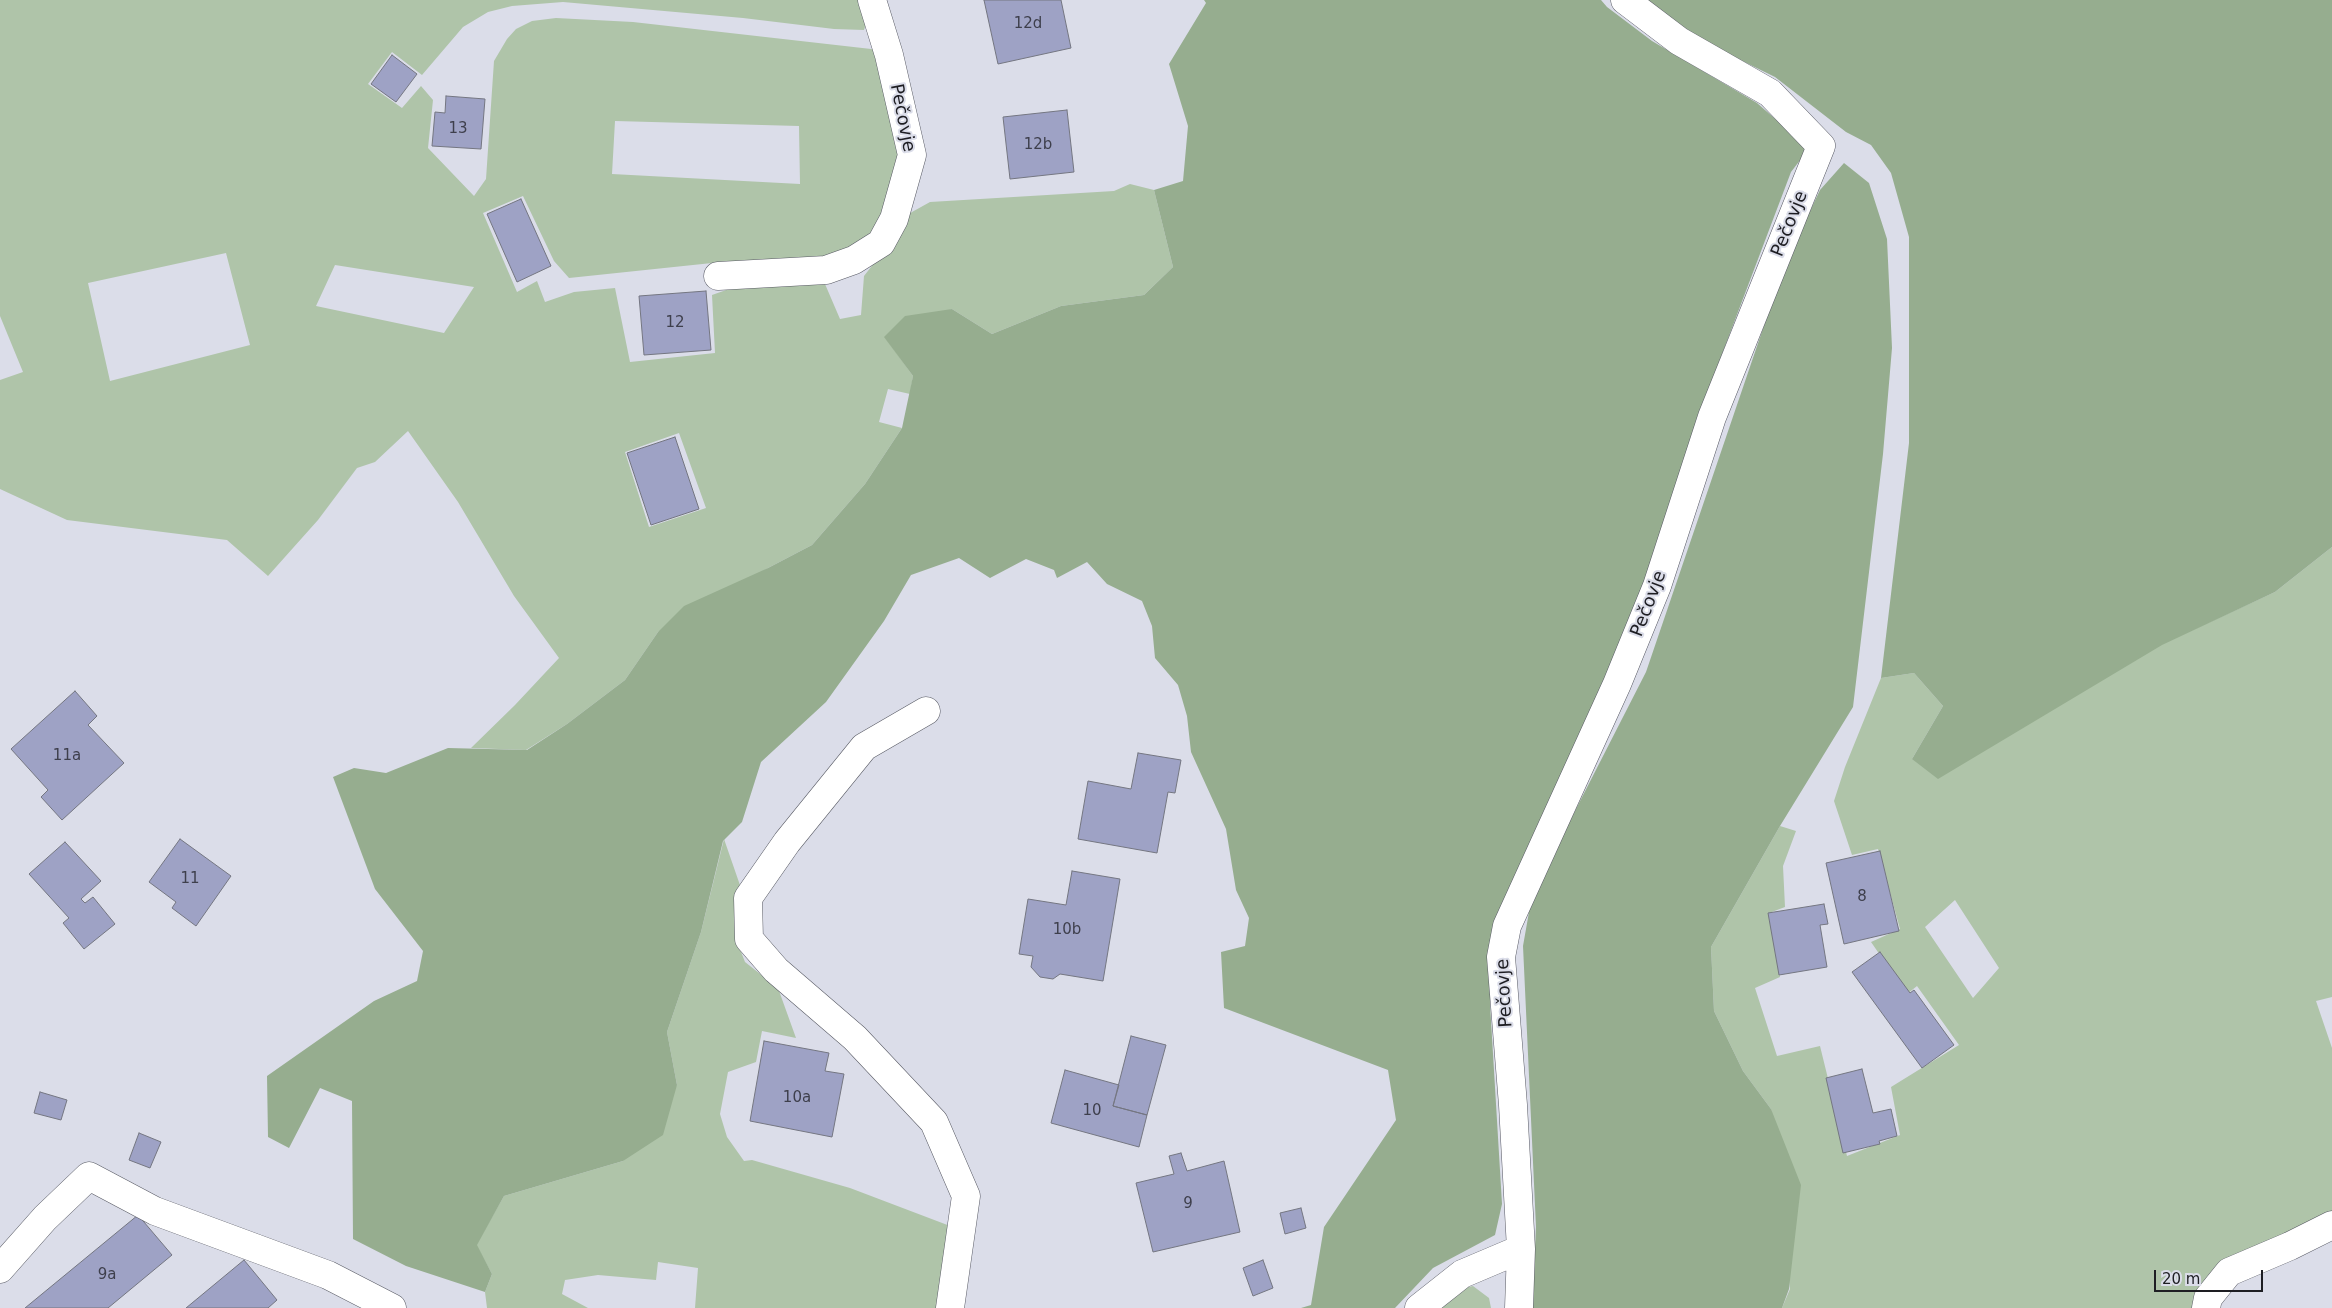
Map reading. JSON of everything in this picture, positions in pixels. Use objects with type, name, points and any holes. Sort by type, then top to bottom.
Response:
[{"type":"street","name":"Pečovje","points":[[718,276],[826,270],[854,260],[881,243],[894,219],[912,155],[890,55],[872,0]]},
{"type":"street","name":"Pečovje","points":[[1519,1308],[1521,1249],[1501,957],[1507,926],[1617,684],[1657,586],[1712,417],[1821,146],[1770,93],[1679,42],[1625,0]]},
{"type":"street","points":[[926,711],[864,747],[787,842],[748,898],[749,939],[776,970],[855,1038],[934,1122],[966,1196],[950,1308]]},
{"type":"street","points":[[0,1269],[45,1218],[89,1176],[155,1211],[328,1274],[392,1308]]},
{"type":"street","points":[[2206,1308],[2208,1298],[2229,1272],[2290,1246],[2332,1225]]},
{"type":"street","points":[[1420,1308],[1462,1274],[1521,1249]]},
{"type":"green space","points":[[0,0],[866,0],[870,11],[864,30],[834,29],[743,18],[563,2],[512,6],[488,12],[463,27],[422,75],[392,52],[368,84],[402,108],[421,86],[433,100],[428,148],[474,196],[486,179],[494,61],[507,39],[516,29],[532,21],[556,18],[633,22],[880,50],[899,125],[899,178],[879,228],[827,261],[712,263],[569,278],[554,261],[523,196],[483,213],[517,292],[537,281],[545,302],[574,292],[615,288],[630,362],[715,353],[712,295],[729,289],[825,284],[840,319],[861,315],[864,276],[885,249],[903,217],[930,202],[1114,191],[1130,184],[1154,190],[1173,267],[1144,295],[1061,306],[992,334],[952,309],[885,337],[913,376],[910,394],[888,389],[879,422],[902,428],[865,484],[812,545],[768,568],[658,632],[625,680],[567,724],[526,750],[471,748],[559,658],[514,596],[458,502],[408,431],[375,462],[357,468],[318,520],[268,576],[227,540],[67,520],[0,489],[0,380],[23,372],[0,316]],"holes":[[[615,121],[799,126],[800,184],[612,174]],[[226,253],[250,345],[110,381],[88,283]],[[335,265],[474,287],[444,333],[316,306]],[[679,433],[706,508],[649,527],[625,452]]]},
{"type":"green space","points":[[1204,0],[1601,0],[1607,7],[1652,41],[1757,103],[1789,131],[1807,151],[1791,172],[1702,407],[1647,580],[1609,675],[1490,941],[1490,1004],[1502,1204],[1495,1235],[1433,1268],[1395,1308],[1301,1308],[1311,1305],[1324,1227],[1396,1120],[1388,1070],[1224,1008],[1221,952],[1245,946],[1249,918],[1236,890],[1226,829],[1191,752],[1187,716],[1178,685],[1155,658],[1152,626],[1142,601],[1107,584],[1087,562],[1057,578],[1054,570],[1026,559],[990,578],[959,558],[911,575],[884,621],[826,702],[761,762],[742,822],[723,841],[701,932],[667,1032],[677,1085],[663,1135],[623,1161],[504,1196],[477,1245],[492,1274],[485,1292],[406,1266],[353,1239],[352,1101],[320,1088],[289,1148],[268,1137],[267,1076],[374,1001],[417,981],[423,951],[375,889],[333,777],[354,768],[386,773],[448,748],[527,750],[567,724],[625,680],[658,632],[684,606],[768,568],[812,545],[865,484],[902,428],[913,376],[884,337],[905,316],[952,309],[992,334],[1061,306],[1144,295],[1173,267],[1154,190],[1183,181],[1188,126],[1169,64],[1206,3]]},
{"type":"green space","points":[[1635,0],[2332,0],[2332,547],[2275,592],[2162,645],[1938,779],[1912,759],[1943,706],[1914,673],[1881,678],[1909,443],[1909,237],[1891,173],[1871,145],[1846,132],[1775,77],[1661,21]]},
{"type":"green space","points":[[1844,163],[1869,183],[1887,239],[1892,348],[1883,454],[1853,707],[1780,826],[1711,947],[1714,1011],[1743,1071],[1771,1109],[1801,1185],[1789,1289],[1782,1308],[1532,1308],[1536,1227],[1523,946],[1532,895],[1646,672],[1785,264],[1820,190]]},
{"type":"green space","points":[[2332,547],[2332,997],[2316,1001],[2332,1048],[2332,1214],[2194,1308],[1782,1308],[1790,1289],[1771,1109],[1743,1071],[1714,1011],[1711,947],[1780,826],[1796,831],[1783,866],[1785,907],[1769,913],[1780,977],[1755,988],[1777,1056],[1820,1046],[1847,1156],[1900,1135],[1891,1087],[1959,1045],[1917,986],[1907,994],[1871,942],[1900,929],[1878,849],[1852,855],[1834,801],[1845,767],[1881,678],[1914,673],[1943,706],[1912,759],[2275,592]],"holes":[[[1955,900],[1999,968],[1973,998],[1925,927]]]},
{"type":"green space","points":[[724,839],[742,891],[736,939],[745,962],[778,988],[796,1038],[762,1031],[756,1062],[728,1072],[720,1114],[727,1137],[744,1161],[752,1160],[850,1188],[958,1229],[939,1308],[695,1308],[698,1268],[658,1262],[656,1280],[598,1275],[565,1280],[562,1294],[588,1308],[487,1308],[485,1292],[492,1274],[476,1245],[504,1196],[623,1161],[677,1085],[667,1032],[701,932]]},
{"type":"green space","points":[[1473,1286],[1489,1298],[1491,1308],[1433,1308],[1451,1291]]},
{"type":"building","points":[[984,0],[1061,0],[1071,48],[998,64]]},
{"type":"building","points":[[392,55],[417,74],[396,102],[371,84]]},
{"type":"building","points":[[446,96],[485,99],[481,149],[432,146],[435,112],[445,113]]},
{"type":"building","points":[[1067,110],[1074,172],[1010,179],[1003,117]]},
{"type":"building","points":[[521,199],[551,266],[517,282],[487,214]]},
{"type":"building","points":[[706,291],[711,350],[644,355],[639,296]]},
{"type":"building","points":[[675,437],[699,509],[651,525],[627,453]]},
{"type":"building","points":[[75,691],[97,716],[88,725],[124,763],[62,820],[41,797],[48,790],[11,749]]},
{"type":"building","points":[[1138,753],[1181,760],[1175,793],[1168,792],[1157,853],[1078,839],[1088,781],[1131,789]]},
{"type":"building","points":[[180,839],[231,876],[196,926],[172,908],[176,902],[149,882]]},
{"type":"building","points":[[65,842],[101,881],[81,899],[85,903],[93,897],[115,924],[84,949],[63,923],[69,918],[29,874]]},
{"type":"building","points":[[1880,851],[1899,931],[1844,944],[1826,863]]},
{"type":"building","points":[[1072,871],[1120,879],[1103,981],[1060,974],[1053,979],[1040,977],[1031,967],[1033,956],[1019,954],[1028,899],[1066,905]]},
{"type":"building","points":[[1824,904],[1828,924],[1820,925],[1827,967],[1779,975],[1768,913]]},
{"type":"building","points":[[1880,952],[1910,993],[1914,990],[1954,1045],[1922,1068],[1852,972]]},
{"type":"building","points":[[1131,1036],[1166,1045],[1147,1115],[1113,1106]]},
{"type":"building","points":[[764,1041],[829,1053],[825,1071],[844,1074],[832,1137],[750,1121]]},
{"type":"building","points":[[1862,1069],[1873,1113],[1891,1109],[1897,1136],[1879,1141],[1880,1144],[1843,1153],[1826,1078]]},
{"type":"building","points":[[1065,1070],[1119,1085],[1113,1106],[1147,1115],[1139,1147],[1051,1123]]},
{"type":"building","points":[[40,1092],[67,1100],[61,1120],[34,1113]]},
{"type":"building","points":[[139,1133],[161,1142],[150,1168],[129,1160]]},
{"type":"building","points":[[1181,1153],[1187,1171],[1224,1161],[1240,1232],[1153,1252],[1136,1183],[1174,1174],[1169,1156]]},
{"type":"building","points":[[1301,1208],[1306,1228],[1285,1234],[1280,1213]]},
{"type":"building","points":[[138,1215],[172,1255],[108,1308],[25,1308]]},
{"type":"building","points":[[244,1260],[277,1300],[268,1308],[186,1308]]},
{"type":"building","points":[[1263,1260],[1273,1288],[1253,1296],[1243,1268]]}]
